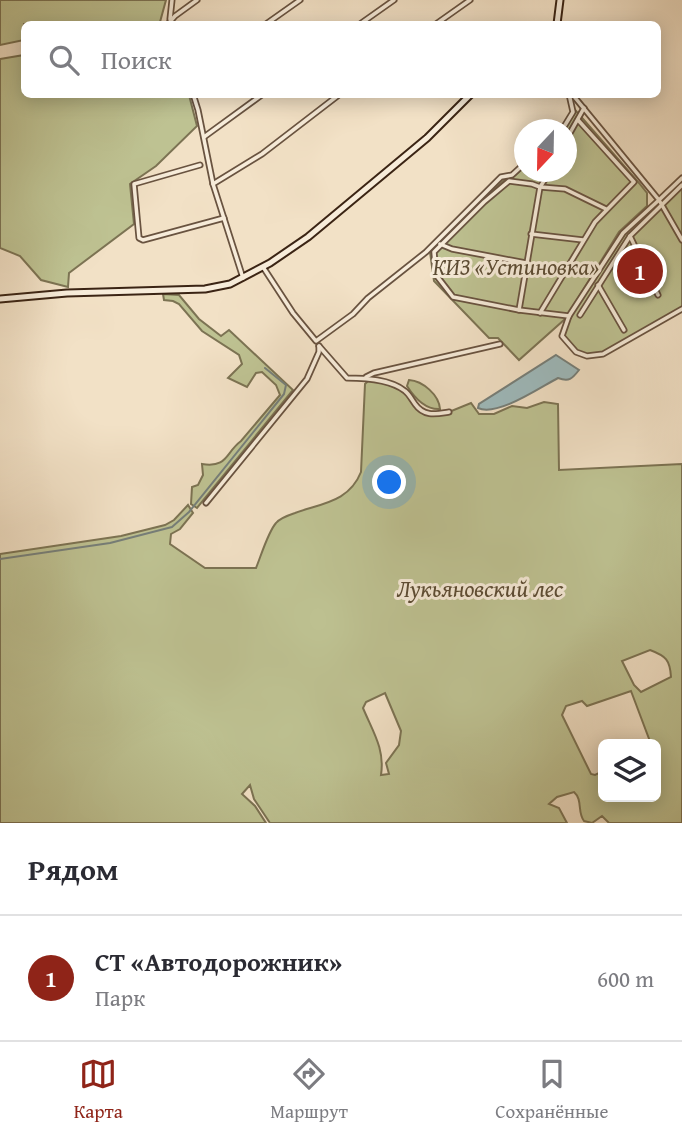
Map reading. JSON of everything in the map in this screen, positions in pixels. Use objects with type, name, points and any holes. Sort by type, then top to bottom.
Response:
[{"type":"main road","points":[[557,21],[560,0]]},
{"type":"main road","points":[[0,299],[66,293],[205,289],[243,278],[328,221],[427,138],[467,98]]},
{"type":"street","points":[[169,21],[172,0]]},
{"type":"street","points":[[171,21],[197,0]]},
{"type":"street","points":[[270,21],[300,0]]},
{"type":"street","points":[[364,21],[394,0]]},
{"type":"street","points":[[440,21],[470,0]]},
{"type":"street","points":[[194,98],[213,184],[243,278]]},
{"type":"street","points":[[204,137],[258,98]]},
{"type":"street","points":[[213,184],[262,154],[335,98]]},
{"type":"street","points":[[568,119],[572,111],[570,98]]},
{"type":"street","points":[[574,98],[663,205],[682,240]]},
{"type":"street","points":[[539,313],[583,240],[606,209],[634,181],[578,120],[584,108]]},
{"type":"street","points":[[200,165],[134,184],[139,238],[143,240],[223,218]]},
{"type":"street","points":[[318,343],[354,314],[368,298],[426,253],[501,177],[514,173]]},
{"type":"street","points":[[682,178],[623,233],[569,316],[562,336],[576,352],[587,356],[603,354],[682,309]]},
{"type":"street","points":[[569,316],[519,310],[453,297],[436,275],[433,252],[505,182],[565,189],[606,209]]},
{"type":"street","points":[[519,310],[531,234],[543,182]]},
{"type":"street","points":[[580,315],[630,236],[682,185]]},
{"type":"street","points":[[531,234],[583,240]]},
{"type":"street","points":[[630,236],[658,295]]},
{"type":"street","points":[[440,244],[452,249],[527,263]]},
{"type":"street","points":[[263,267],[293,313],[347,378],[364,378],[407,392],[417,408],[426,413],[434,415],[449,412]]},
{"type":"street","points":[[598,285],[624,330]]},
{"type":"street","points":[[206,503],[307,379],[319,352],[318,343]]},
{"type":"street","points":[[364,378],[374,373],[500,344]]},
{"type":"green space","points":[[0,0],[166,0],[160,21],[21,21],[21,41],[0,45]]},
{"type":"green space","points":[[21,56],[21,98],[190,98],[197,126],[156,166],[130,184],[134,224],[69,273],[68,287],[41,280],[20,256],[0,248],[0,59]]},
{"type":"green space","name":"КИЗ «Устиновка»","points":[[576,111],[647,193],[647,206],[619,232],[565,319],[519,360],[498,338],[489,338],[434,281],[430,252],[505,179],[514,176],[514,182],[577,182],[577,119],[571,119]]},
{"type":"green space","points":[[682,178],[682,308],[603,354],[587,356],[576,352],[562,336],[569,316],[623,233]]},
{"type":"green space","points":[[163,294],[179,295],[199,319],[221,336],[229,330],[293,390],[197,508],[191,504],[192,487],[198,485],[203,475],[202,464],[222,462],[280,395],[276,385],[262,372],[256,373],[247,387],[228,378],[242,364],[239,355],[202,331],[179,304],[164,300]]},
{"type":"green space","name":"Лукьяновский лес","points":[[371,378],[407,392],[417,408],[426,413],[449,412],[471,403],[479,414],[494,414],[512,406],[527,408],[544,402],[558,404],[559,470],[682,464],[682,823],[609,823],[602,816],[592,823],[584,821],[574,792],[557,797],[549,804],[559,808],[567,823],[270,823],[254,799],[250,785],[242,794],[255,806],[266,823],[0,823],[0,554],[121,536],[165,525],[174,520],[188,505],[193,513],[180,529],[171,534],[170,544],[205,568],[256,568],[270,532],[278,521],[342,496],[356,482],[361,472],[365,384]],"holes":[[[650,650],[660,654],[670,666],[671,677],[641,692],[634,685],[622,661]],[[385,693],[401,731],[399,745],[386,763],[389,774],[381,775],[380,749],[363,708],[366,702]]]},
{"type":"green space","points":[[409,380],[420,383],[429,390],[437,399],[440,409],[425,405],[417,398],[407,386]]},
{"type":"water","points":[[556,355],[579,370],[572,378],[558,378],[496,409],[478,408],[479,404]]},
{"type":"waterway","points":[[0,559],[110,543],[172,527],[189,512],[284,394],[286,385],[265,368]]},
{"type":"place","name":"СТ «Автодорожник»","points":[[640,271]]}]
